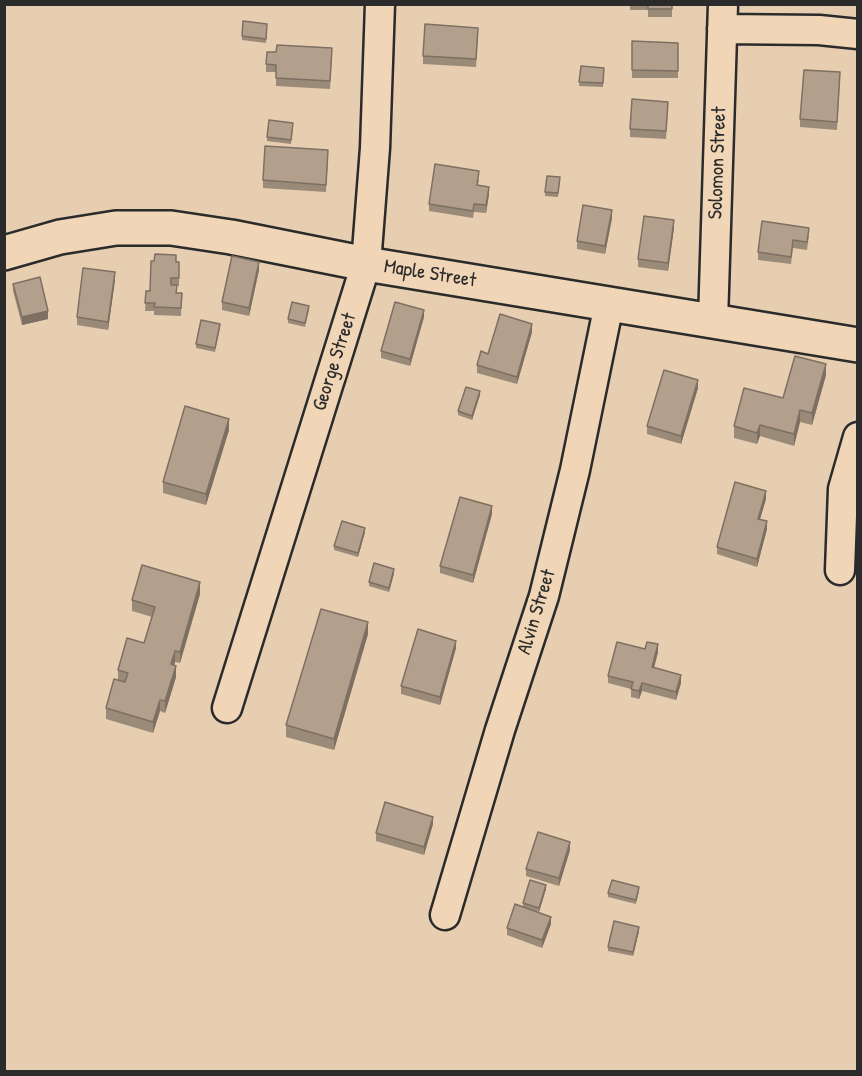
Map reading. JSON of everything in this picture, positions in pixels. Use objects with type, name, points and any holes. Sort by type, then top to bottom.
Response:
[{"type":"main road","name":"Maple Street","points":[[4,253],[60,237],[116,228],[171,228],[231,237],[366,264],[858,345]]},
{"type":"street","name":"George Street","points":[[227,708],[366,264],[375,148],[380,4]]},
{"type":"street","points":[[723,17],[858,34]]},
{"type":"street","name":"Solomon Street","points":[[713,321],[723,17]]},
{"type":"street","name":"Alvin Street","points":[[445,915],[500,730],[544,596],[575,470],[609,304]]},
{"type":"street","points":[[840,570],[843,489],[858,437]]},
{"type":"building","points":[[648,4],[672,4],[672,9],[648,9]]},
{"type":"building","points":[[243,21],[267,24],[266,39],[242,36]]},
{"type":"building","points":[[425,24],[478,28],[476,59],[423,56]]},
{"type":"building","points":[[632,41],[678,43],[678,71],[632,70]]},
{"type":"building","points":[[277,45],[332,48],[330,81],[276,78],[276,65],[266,64],[267,52],[276,52]]},
{"type":"building","points":[[581,66],[604,68],[603,83],[579,82]]},
{"type":"building","points":[[804,70],[840,72],[837,122],[800,119]]},
{"type":"building","points":[[632,99],[668,102],[666,131],[630,129]]},
{"type":"building","points":[[269,120],[293,123],[291,140],[267,137]]},
{"type":"building","points":[[265,146],[328,150],[326,185],[263,180]]},
{"type":"building","points":[[435,164],[479,171],[477,185],[489,187],[486,205],[474,204],[473,211],[429,204]]},
{"type":"building","points":[[547,176],[560,177],[558,193],[545,192]]},
{"type":"building","points":[[583,205],[612,210],[605,246],[577,241]]},
{"type":"building","points":[[644,216],[674,220],[668,263],[638,259]]},
{"type":"building","points":[[762,221],[809,228],[807,242],[793,240],[791,257],[758,252]]},
{"type":"building","points":[[155,254],[176,255],[176,262],[179,262],[179,278],[171,278],[171,285],[177,285],[176,293],[182,293],[181,308],[154,307],[155,303],[145,303],[146,291],[150,291],[151,261],[154,261]]},
{"type":"building","points":[[232,256],[259,262],[249,308],[222,302]]},
{"type":"building","points":[[83,268],[115,272],[108,322],[77,317]]},
{"type":"building","points":[[40,277],[48,311],[22,317],[13,284]]},
{"type":"building","points":[[292,302],[309,306],[305,323],[288,319]]},
{"type":"building","points":[[395,302],[424,310],[410,359],[381,351]]},
{"type":"building","points":[[500,314],[532,324],[517,377],[477,365],[481,351],[488,354]]},
{"type":"building","points":[[201,320],[220,324],[215,348],[196,344]]},
{"type":"building","points":[[795,356],[826,364],[812,413],[800,410],[794,434],[760,425],[757,433],[734,426],[744,388],[783,398]]},
{"type":"building","points":[[664,370],[698,380],[681,436],[647,426]]},
{"type":"building","points":[[466,387],[480,391],[472,416],[458,411]]},
{"type":"building","points":[[185,406],[229,419],[206,494],[163,482]]},
{"type":"building","points":[[735,482],[766,491],[758,519],[767,521],[757,559],[717,547]]},
{"type":"building","points":[[460,497],[492,506],[473,575],[440,566]]},
{"type":"building","points":[[342,521],[365,528],[358,553],[334,546]]},
{"type":"building","points":[[374,563],[394,569],[389,588],[369,582]]},
{"type":"building","points":[[142,565],[200,582],[180,652],[175,651],[171,664],[176,666],[165,701],[160,700],[153,722],[106,708],[114,679],[125,682],[128,673],[118,670],[127,638],[144,643],[155,607],[132,600]]},
{"type":"building","points":[[321,609],[368,622],[334,739],[286,725]]},
{"type":"building","points":[[418,629],[456,641],[440,697],[401,686]]},
{"type":"building","points":[[617,642],[645,649],[647,642],[658,644],[652,667],[681,675],[676,692],[642,683],[639,691],[631,689],[633,682],[608,676]]},
{"type":"building","points":[[385,802],[433,817],[424,847],[376,833]]},
{"type":"building","points":[[538,832],[570,842],[559,878],[526,869]]},
{"type":"building","points":[[530,880],[546,885],[539,908],[523,903]]},
{"type":"building","points":[[612,880],[639,887],[636,900],[608,893]]},
{"type":"building","points":[[515,904],[551,917],[542,940],[507,928]]},
{"type":"building","points":[[614,921],[639,927],[633,952],[608,947]]}]
